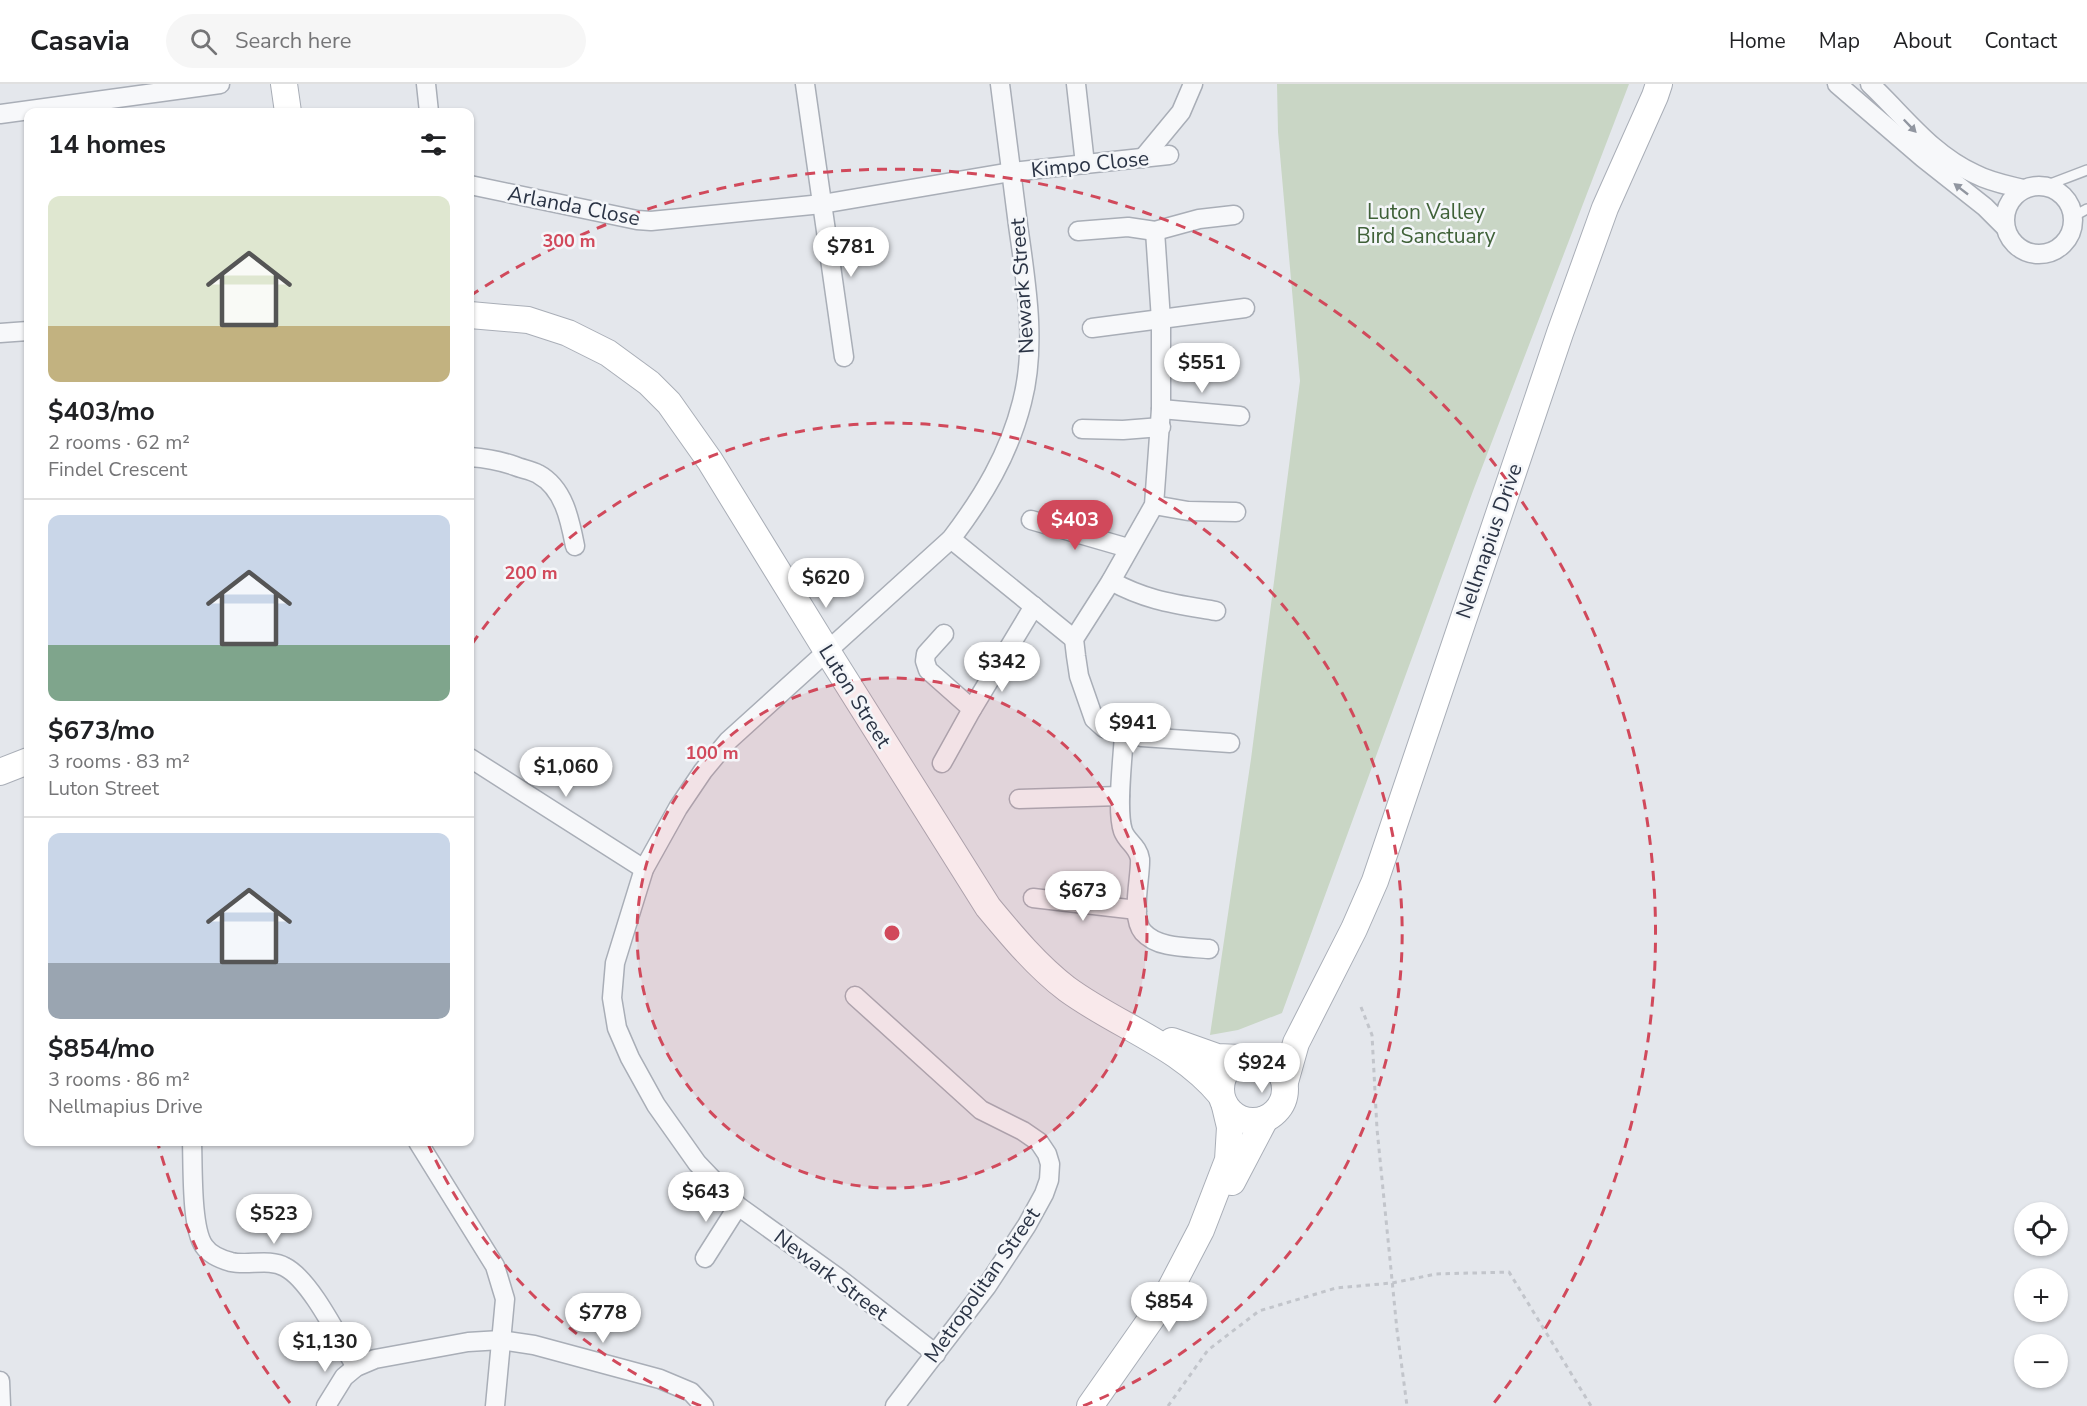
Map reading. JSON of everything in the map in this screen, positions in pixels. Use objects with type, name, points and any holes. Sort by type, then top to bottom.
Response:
[{"type":"main road","points":[[284,84],[287,108]]},
{"type":"main road","name":"Nellmapius Drive","points":[[1285,1082],[1296,1042],[1326,987],[1375,881],[1560,333],[1605,208],[1660,88]]},
{"type":"main road","name":"Luton Street","points":[[474,315],[528,320],[568,333],[608,353],[649,383],[669,403],[704,453],[982,897],[1006,929],[1049,974],[1069,990],[1183,1059],[1205,1076],[1223,1101]]},
{"type":"main road","points":[[0,772],[24,763]]},
{"type":"main road","name":"Nellmapius Drive","points":[[1247,1057],[1287,1032],[1326,987]]},
{"type":"main road","name":"Luton Street","points":[[1121,1021],[1217,1057],[1247,1057]]},
{"type":"main road","points":[[1201,1230],[1228,1160],[1230,1127],[1223,1101],[1221,1084],[1224,1073],[1231,1064],[1247,1057],[1263,1058],[1274,1063],[1281,1071],[1286,1093],[1275,1113],[1265,1119],[1243,1120],[1233,1114],[1223,1101]]},
{"type":"main road","points":[[1090,1406],[1165,1299],[1201,1230],[1227,1190],[1265,1119]]},
{"type":"street","points":[[35,108],[144,89],[220,84]]},
{"type":"street","points":[[426,84],[429,108]]},
{"type":"street","points":[[805,84],[844,357]]},
{"type":"street","name":"Newark Street","points":[[936,1354],[837,1277],[738,1206],[697,1163],[656,1105],[630,1058],[617,1028],[612,998],[615,963],[644,869],[678,808],[703,771],[728,741],[951,539],[975,508],[1000,465],[1023,400],[1028,367],[1029,322],[1000,84]]},
{"type":"street","points":[[1076,84],[1085,164]]},
{"type":"street","points":[[1143,158],[1171,127],[1193,84]]},
{"type":"street","points":[[1837,84],[1923,158],[1985,207],[2005,227],[2017,247],[2039,254],[2061,247],[2080,213],[2056,189],[2034,185],[2014,195],[2008,204],[2005,227]]},
{"type":"street","points":[[1874,86],[1917,133],[1958,165],[1994,182],[2023,189]]},
{"type":"street","points":[[0,114],[24,110]]},
{"type":"street","name":"Kimpo Close","points":[[1011,172],[1169,155]]},
{"type":"street","name":"Arlanda Close","points":[[474,186],[644,220],[822,204],[1011,172]]},
{"type":"street","points":[[1078,231],[1128,227],[1155,231],[1199,219],[1234,215]]},
{"type":"street","points":[[1155,231],[1161,320],[1161,418],[1154,505],[1074,639],[1079,676],[1094,719],[1104,728],[1124,734],[1230,743]]},
{"type":"street","points":[[1092,328],[1245,308]]},
{"type":"street","points":[[0,333],[24,331]]},
{"type":"street","points":[[1082,429],[1123,430],[1161,418],[1240,416]]},
{"type":"street","points":[[474,458],[505,463],[538,474],[550,484],[568,513],[575,546]]},
{"type":"street","points":[[1154,505],[1188,511],[1236,512]]},
{"type":"street","points":[[1031,520],[1128,548]]},
{"type":"street","points":[[951,539],[1074,639]]},
{"type":"street","points":[[1111,580],[1133,593],[1155,600],[1216,611]]},
{"type":"street","points":[[942,763],[1034,606]]},
{"type":"street","points":[[944,634],[926,654],[926,667],[933,676],[972,709]]},
{"type":"street","points":[[1124,734],[1120,796],[1122,830],[1135,846],[1140,860],[1138,921],[1143,932],[1157,941],[1169,945],[1209,949]]},
{"type":"street","points":[[474,761],[644,869]]},
{"type":"street","points":[[1019,799],[1120,796]]},
{"type":"street","points":[[1033,898],[1137,910]]},
{"type":"street","name":"Metropolitan Street","points":[[855,996],[981,1110],[1023,1131],[1039,1143],[1047,1154],[1050,1164],[1049,1180],[1044,1194],[1027,1225],[987,1286],[895,1406]]},
{"type":"street","points":[[192,1146],[196,1219],[198,1233],[204,1246],[216,1257],[233,1263],[270,1263],[284,1266],[299,1276],[356,1367]]},
{"type":"street","points":[[420,1146],[495,1266],[505,1299],[495,1406]]},
{"type":"street","points":[[705,1258],[738,1206]]},
{"type":"street","points":[[326,1406],[344,1377],[356,1367],[375,1359],[468,1342],[501,1340],[534,1344],[660,1379],[691,1392],[704,1406]]},
{"type":"street","points":[[0,1381],[1,1406]]},
{"type":"lane","points":[[2045,186],[2087,170]]},
{"type":"path","points":[[1361,1007],[1372,1035],[1377,1130],[1407,1406]]},
{"type":"path","points":[[1168,1406],[1208,1350],[1259,1311],[1336,1288],[1392,1283],[1436,1275],[1509,1272],[1591,1406]]},
{"type":"green space","name":"Luton Valley Bird Sanctuary","points":[[1277,84],[1629,84],[1473,491],[1282,1013],[1238,1030],[1210,1035],[1251,759],[1300,381],[1278,132]]}]
